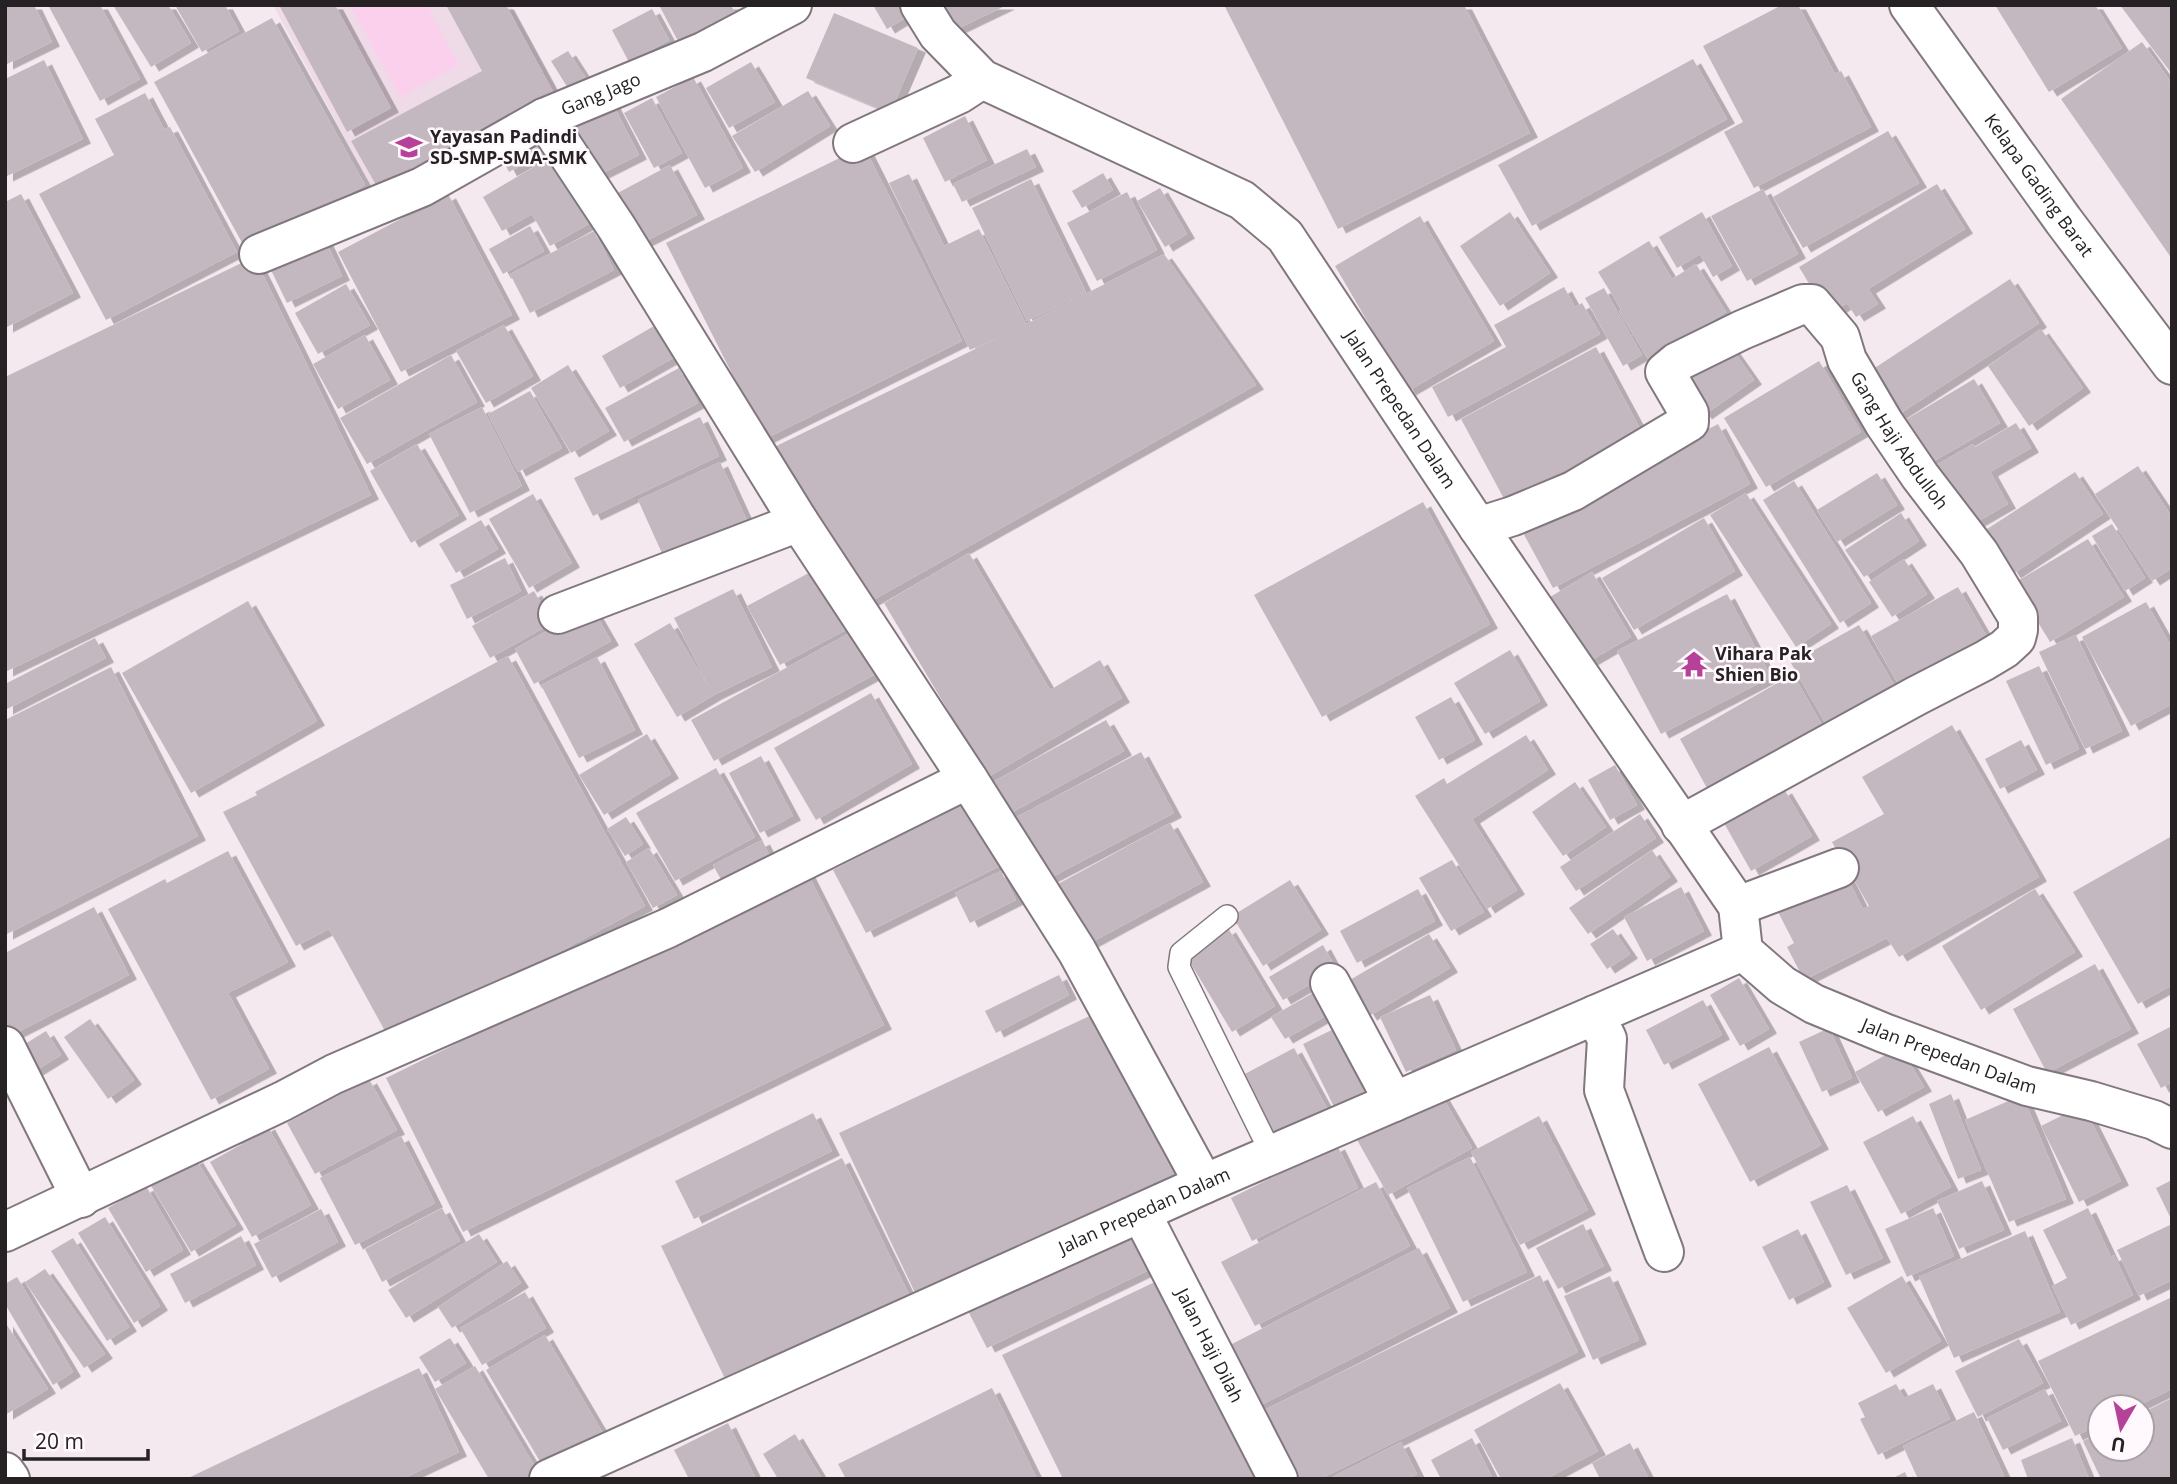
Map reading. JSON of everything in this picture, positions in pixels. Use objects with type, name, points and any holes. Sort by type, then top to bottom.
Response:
[{"type":"street","name":"Gang Jago","points":[[259,254],[422,187],[544,117],[703,52],[792,5]]},
{"type":"street","name":"Jalan Prepedan Dalam","points":[[920,5],[938,34],[982,79],[1242,200],[1286,236],[1478,527],[1738,906],[1743,951],[1782,985],[1826,1009],[2027,1086],[2091,1101],[2154,1120],[2172,1129]]},
{"type":"street","name":"Kelapa Gading Barat","points":[[1909,5],[2063,220],[2172,365]]},
{"type":"street","points":[[853,143],[959,94],[982,79]]},
{"type":"street","points":[[544,117],[617,228],[799,522],[1077,951],[1204,1184]]},
{"type":"street","name":"Gang Haji Abdulloh","points":[[1478,527],[1513,516],[1573,491],[1689,422],[1689,413],[1665,372],[1676,362],[1803,304],[1812,303],[1840,337],[1847,360],[1884,423],[1920,476],[1979,553],[2018,617],[2016,638],[1984,661],[1681,825]]},
{"type":"street","points":[[558,614],[799,522]]},
{"type":"street","points":[[5,1232],[283,1101],[334,1074],[668,928],[968,779]]},
{"type":"street","points":[[1738,906],[1839,868]]},
{"type":"street","name":"Jalan Prepedan Dalam","points":[[549,1479],[1204,1184],[1743,951]]},
{"type":"street","points":[[1330,983],[1394,1102]]},
{"type":"street","points":[[1595,1015],[1607,1039],[1604,1090],[1664,1252]]},
{"type":"street","points":[[5,1046],[81,1198]]},
{"type":"street","name":"Jalan Haji Dilah","points":[[1141,1213],[1278,1479]]},
{"type":"street","points":[[5,1472],[10,1479]]},
{"type":"lane","points":[[1227,916],[1181,953],[1179,967],[1272,1154]]},
{"type":"shaded area","name":"Yayasan Padindi SD-SMP-SMA-SMK","points":[[273,5],[510,5],[561,98],[377,197]]},
{"type":"shaded area","points":[[350,5],[427,5],[459,65],[400,97]]},
{"type":"building","points":[[5,5],[34,5],[52,42],[5,65]]},
{"type":"building","points":[[48,5],[100,5],[140,79],[100,101]]},
{"type":"building","points":[[113,5],[168,5],[191,43],[151,67]]},
{"type":"building","points":[[175,5],[225,5],[239,31],[202,52]]},
{"type":"building","points":[[279,5],[335,5],[391,108],[347,132]]},
{"type":"building","points":[[446,5],[506,5],[556,97],[380,192],[351,141],[482,71]]},
{"type":"building","points":[[659,5],[731,5],[737,17],[680,45]]},
{"type":"building","points":[[873,5],[905,5],[910,15],[887,29]]},
{"type":"building","points":[[943,5],[1007,5],[955,30]]},
{"type":"building","points":[[1224,5],[1464,5],[1530,133],[1338,229]]},
{"type":"building","points":[[1782,5],[1798,5],[1835,74],[1841,71],[1871,127],[1754,188],[1724,132],[1743,122],[1703,46]]},
{"type":"building","points":[[1995,5],[2095,5],[2122,48],[2049,92]]},
{"type":"building","points":[[2120,5],[2172,5],[2172,74],[2146,40]]},
{"type":"building","points":[[652,9],[669,40],[629,62],[612,30]]},
{"type":"building","points":[[834,13],[918,48],[890,113],[806,78]]},
{"type":"building","points":[[272,18],[365,185],[246,250],[154,82]]},
{"type":"building","points":[[2142,42],[2172,84],[2172,259],[2061,99]]},
{"type":"building","points":[[568,51],[588,82],[571,93],[551,61]]},
{"type":"building","points":[[1693,59],[1727,119],[1532,226],[1498,165]]},
{"type":"building","points":[[44,60],[83,139],[5,177],[5,79]]},
{"type":"building","points":[[751,62],[775,102],[729,128],[706,88]]},
{"type":"building","points":[[693,77],[743,168],[705,188],[656,97]]},
{"type":"building","points":[[808,91],[830,126],[755,172],[732,136]]},
{"type":"building","points":[[145,93],[164,129],[170,127],[237,252],[106,320],[39,194],[114,155],[95,119]]},
{"type":"building","points":[[652,98],[682,153],[654,168],[624,113]]},
{"type":"building","points":[[610,99],[639,155],[589,180],[561,124]]},
{"type":"building","points":[[965,116],[987,160],[945,182],[923,138]]},
{"type":"building","points":[[543,126],[554,147],[509,172],[498,151]]},
{"type":"building","points":[[1888,131],[1919,183],[1803,248],[1773,197]]},
{"type":"building","points":[[864,146],[962,341],[765,439],[666,243]]},
{"type":"building","points":[[1027,149],[1036,167],[962,202],[953,184]]},
{"type":"building","points":[[554,155],[592,222],[550,246],[532,214],[502,231],[483,197]]},
{"type":"building","points":[[670,165],[697,215],[640,244],[614,195]]},
{"type":"building","points":[[1103,173],[1113,190],[1082,208],[1072,191]]},
{"type":"building","points":[[909,174],[944,246],[979,229],[1026,324],[1164,254],[1256,385],[864,605],[762,453],[1006,334],[970,350],[889,183]]},
{"type":"building","points":[[1031,179],[1086,292],[1027,321],[972,208]]},
{"type":"building","points":[[1937,184],[1965,229],[1868,289],[1878,304],[1856,317],[1847,303],[1828,315],[1799,267]]},
{"type":"building","points":[[1160,188],[1187,234],[1165,247],[1137,201]]},
{"type":"building","points":[[1763,189],[1798,254],[1747,281],[1711,216]]},
{"type":"building","points":[[1127,192],[1157,250],[1097,281],[1067,223]]},
{"type":"building","points":[[21,194],[73,293],[5,328],[5,202]]},
{"type":"building","points":[[448,194],[512,315],[401,372],[338,252]]},
{"type":"building","points":[[1510,212],[1550,273],[1500,306],[1460,246]]},
{"type":"building","points":[[1702,212],[1732,266],[1713,277],[1700,254],[1677,268],[1659,237]]},
{"type":"building","points":[[1420,216],[1494,341],[1408,391],[1335,266]]},
{"type":"building","points":[[530,226],[544,251],[503,274],[489,249]]},
{"type":"building","points":[[594,231],[614,270],[530,313],[510,274]]},
{"type":"building","points":[[323,236],[342,276],[287,303],[268,264]]},
{"type":"building","points":[[1649,241],[1672,279],[1696,264],[1726,312],[1648,359],[1598,272]]},
{"type":"building","points":[[254,257],[371,495],[5,672],[5,377]]},
{"type":"building","points":[[2010,279],[2039,323],[1893,418],[1864,375]]},
{"type":"building","points":[[346,284],[370,325],[318,354],[295,313]]},
{"type":"building","points":[[1564,287],[1575,307],[1582,303],[1600,334],[1448,417],[1432,387],[1506,347],[1494,325]]},
{"type":"building","points":[[1604,288],[1642,355],[1623,366],[1585,298]]},
{"type":"building","points":[[661,322],[680,354],[620,388],[602,356]]},
{"type":"building","points":[[504,325],[533,376],[486,403],[456,351]]},
{"type":"building","points":[[2041,329],[2083,388],[2029,426],[1988,366]]},
{"type":"building","points":[[365,335],[390,380],[338,409],[313,364]]},
{"type":"building","points":[[1728,343],[1754,380],[1704,415],[1678,378]]},
{"type":"building","points":[[1596,347],[1644,436],[1509,508],[1461,419]]},
{"type":"building","points":[[451,355],[477,402],[367,464],[340,418]]},
{"type":"building","points":[[1819,361],[1861,432],[1766,487],[1724,418]]},
{"type":"building","points":[[568,365],[609,431],[571,453],[531,388]]},
{"type":"building","points":[[679,368],[698,403],[624,442],[605,408]]},
{"type":"building","points":[[1974,379],[2000,423],[1920,469],[1895,426]]},
{"type":"building","points":[[530,391],[562,448],[518,472],[488,414]]},
{"type":"building","points":[[482,407],[522,486],[470,513],[429,434]]},
{"type":"building","points":[[700,417],[719,456],[593,516],[574,478]]},
{"type":"building","points":[[2016,423],[2031,448],[1990,472],[2008,504],[1970,526],[1935,466]]},
{"type":"building","points":[[1718,424],[1750,484],[1553,588],[1521,529]]},
{"type":"building","points":[[417,444],[459,515],[411,543],[370,471]]},
{"type":"building","points":[[720,462],[748,523],[665,560],[638,500]]},
{"type":"building","points":[[2138,466],[2172,517],[2172,568],[2152,581],[2095,494]]},
{"type":"building","points":[[2075,472],[2103,514],[2013,574],[1984,531]]},
{"type":"building","points":[[1877,473],[1897,505],[1837,542],[1817,510]]},
{"type":"building","points":[[1794,481],[1871,603],[1840,623],[1763,500]]},
{"type":"building","points":[[1746,493],[1831,624],[1796,647],[1710,515]]},
{"type":"building","points":[[533,494],[572,563],[529,588],[489,519]]},
{"type":"building","points":[[1423,502],[1490,624],[1322,717],[1254,595]]},
{"type":"building","points":[[1901,513],[1919,541],[1864,577],[1845,550]]},
{"type":"building","points":[[1704,518],[1735,571],[1634,630],[1602,578]]},
{"type":"building","points":[[481,520],[498,549],[456,573],[439,544]]},
{"type":"building","points":[[2112,524],[2145,578],[2125,591],[2092,536]]},
{"type":"building","points":[[2088,539],[2124,597],[2050,642],[2014,583]]},
{"type":"building","points":[[969,553],[1050,690],[1100,660],[1122,698],[983,780],[965,739],[884,603]]},
{"type":"building","points":[[505,558],[521,591],[467,619],[450,585]]},
{"type":"building","points":[[1904,559],[1927,594],[1892,617],[1869,582]]},
{"type":"building","points":[[820,567],[853,626],[780,665],[747,606]]},
{"type":"building","points":[[1592,572],[1631,637],[1588,662],[1550,597]]},
{"type":"building","points":[[1958,587],[1988,639],[1901,689],[1871,636]]},
{"type":"building","points":[[733,589],[772,667],[714,695],[677,717],[634,644],[670,623],[710,689],[674,618]]},
{"type":"building","points":[[534,591],[552,623],[490,658],[472,626]]},
{"type":"building","name":"Vihara Pak Shien Bio","points":[[1727,594],[1771,677],[1661,734],[1617,651]]},
{"type":"building","points":[[248,601],[317,721],[191,793],[122,673]]},
{"type":"building","points":[[2146,602],[2172,648],[2172,704],[2131,726],[2082,637]]},
{"type":"building","points":[[591,606],[611,641],[534,684],[515,649]]},
{"type":"building","points":[[1859,625],[1898,692],[1830,731],[1791,663]]},
{"type":"building","points":[[859,628],[883,670],[714,761],[691,720]]},
{"type":"building","points":[[2076,635],[2122,731],[2085,749],[2039,652]]},
{"type":"building","points":[[95,638],[106,658],[5,710],[5,684]]},
{"type":"building","points":[[1510,650],[1540,701],[1485,734],[1454,683]]},
{"type":"building","points":[[508,656],[645,906],[391,1042],[329,929],[296,946],[223,812],[257,795],[255,792]]},
{"type":"building","points":[[597,657],[635,730],[579,758],[541,685]]},
{"type":"building","points":[[2039,666],[2079,749],[2046,765],[2006,681]]},
{"type":"building","points":[[111,667],[198,836],[5,935],[5,720]]},
{"type":"building","points":[[1793,674],[1828,736],[1714,801],[1680,739]]},
{"type":"building","points":[[871,693],[912,764],[816,820],[774,748]]},
{"type":"building","points":[[1451,697],[1475,740],[1439,760],[1415,717]]},
{"type":"building","points":[[1106,720],[1124,751],[1009,814],[991,783]]},
{"type":"building","points":[[1952,725],[2039,877],[1899,957],[1887,938],[1804,980],[1787,947],[1794,943],[1777,910],[1846,875],[1863,909],[1869,906],[1832,842],[1884,814],[1862,777]]},
{"type":"building","points":[[647,734],[671,774],[604,815],[579,775]]},
{"type":"building","points":[[1526,735],[1548,770],[1472,819],[1517,890],[1487,909],[1415,796],[1444,778],[1447,784]]},
{"type":"building","points":[[2021,740],[2037,770],[2000,789],[1985,759]]},
{"type":"building","points":[[1141,752],[1174,813],[1042,882],[1009,821]]},
{"type":"building","points":[[761,756],[793,816],[760,833],[729,773]]},
{"type":"building","points":[[1615,765],[1637,805],[1610,820],[1588,780]]},
{"type":"building","points":[[716,768],[755,837],[675,881],[636,813]]},
{"type":"building","points":[[1575,782],[1606,827],[1563,856],[1532,812]]},
{"type":"building","points":[[1784,789],[1812,836],[1751,871],[1724,823]]},
{"type":"building","points":[[969,801],[1002,865],[866,933],[833,870]]},
{"type":"building","points":[[1640,814],[1656,838],[1576,891],[1560,867]]},
{"type":"building","points":[[626,817],[643,844],[625,856],[607,829]]},
{"type":"building","points":[[1170,823],[1203,882],[1079,949],[1047,890]]},
{"type":"building","points":[[2172,836],[2172,985],[2138,1004],[2073,892]]},
{"type":"building","points":[[762,840],[773,862],[725,887],[713,865]]},
{"type":"building","points":[[649,848],[677,895],[653,908],[626,862]]},
{"type":"building","points":[[1652,850],[1670,877],[1588,934],[1569,908]]},
{"type":"building","points":[[228,851],[288,962],[228,993],[269,1069],[211,1100],[108,909],[165,879],[167,883]]},
{"type":"building","points":[[1452,860],[1484,912],[1451,931],[1419,878]]},
{"type":"building","points":[[1001,871],[1016,900],[970,923],[955,893]]},
{"type":"building","points":[[807,872],[884,1025],[463,1232],[386,1078]]},
{"type":"building","points":[[1290,880],[1321,930],[1263,966],[1232,916]]},
{"type":"building","points":[[1681,887],[1704,931],[1647,961],[1624,917]]},
{"type":"building","points":[[1418,889],[1435,921],[1357,963],[1340,931]]},
{"type":"building","points":[[2035,889],[2075,952],[1981,1010],[1942,946]]},
{"type":"building","points":[[94,907],[129,975],[10,1036],[5,1027],[5,953]]},
{"type":"building","points":[[1228,928],[1275,1006],[1232,1032],[1185,954]]},
{"type":"building","points":[[1613,929],[1630,954],[1607,969],[1590,944]]},
{"type":"building","points":[[1429,934],[1450,968],[1369,1016],[1348,981]]},
{"type":"building","points":[[1323,945],[1336,969],[1283,1000],[1269,977]]},
{"type":"building","points":[[2095,964],[2131,1029],[2047,1073],[2013,1009]]},
{"type":"building","points":[[1059,975],[1069,995],[996,1033],[985,1011]]},
{"type":"building","points":[[1739,978],[1769,1029],[1740,1046],[1710,995]]},
{"type":"building","points":[[1325,986],[1338,1009],[1285,1039],[1271,1017]]},
{"type":"building","points":[[1430,995],[1456,1050],[1406,1072],[1380,1017]]},
{"type":"building","points":[[1703,1000],[1722,1035],[1664,1065],[1646,1030]]},
{"type":"building","points":[[1096,1013],[1175,1178],[918,1299],[839,1133]]},
{"type":"building","points":[[90,1019],[134,1080],[108,1099],[64,1037]]},
{"type":"building","points":[[1340,1026],[1375,1098],[1338,1115],[1303,1044]]},
{"type":"building","points":[[2172,1026],[2172,1082],[2161,1088],[2137,1044]]},
{"type":"building","points":[[1829,1028],[1852,1078],[1822,1092],[1799,1042]]},
{"type":"building","points":[[46,1031],[61,1055],[32,1073],[17,1049]]},
{"type":"building","points":[[1769,1047],[1821,1145],[1750,1182],[1698,1084]]},
{"type":"building","points":[[1900,1047],[1924,1087],[1878,1112],[1855,1072]]},
{"type":"building","points":[[1294,1048],[1329,1112],[1276,1140],[1241,1076]]},
{"type":"building","points":[[369,1079],[397,1130],[315,1174],[287,1123]]},
{"type":"building","points":[[1439,1091],[1472,1148],[1388,1195],[1356,1138]]},
{"type":"building","points":[[1951,1094],[1981,1170],[1958,1179],[1929,1104]]},
{"type":"building","points":[[2022,1095],[2066,1199],[2009,1222],[1965,1120]]},
{"type":"building","points":[[2083,1105],[2121,1181],[2079,1202],[2041,1126]]},
{"type":"building","points":[[813,1113],[832,1151],[694,1219],[675,1181]]},
{"type":"building","points":[[1539,1116],[1588,1210],[1520,1245],[1471,1152]]},
{"type":"building","points":[[1913,1116],[1951,1187],[1901,1214],[1863,1142]]},
{"type":"building","points":[[267,1125],[311,1205],[252,1237],[210,1162],[242,1144],[240,1140]]},
{"type":"building","points":[[401,1136],[435,1203],[355,1245],[320,1178]]},
{"type":"building","points":[[1337,1145],[1358,1188],[1252,1241],[1231,1198]]},
{"type":"building","points":[[1470,1157],[1527,1272],[1463,1302],[1407,1188]]},
{"type":"building","points":[[195,1158],[236,1225],[191,1252],[150,1184]]},
{"type":"building","points":[[842,1158],[912,1301],[730,1389],[661,1246]]},
{"type":"building","points":[[2172,1180],[2172,1221],[2156,1188]]},
{"type":"building","points":[[1982,1181],[2004,1230],[1959,1249],[1937,1201]]},
{"type":"building","points":[[1376,1182],[1410,1246],[1255,1326],[1221,1262]]},
{"type":"building","points":[[1847,1185],[1883,1258],[1846,1275],[1810,1202]]},
{"type":"building","points":[[146,1186],[183,1250],[146,1272],[108,1208]]},
{"type":"building","points":[[442,1208],[460,1241],[382,1282],[365,1249]]},
{"type":"building","points":[[1933,1208],[1954,1256],[1907,1277],[1885,1229]]},
{"type":"building","points":[[2088,1208],[2133,1295],[2071,1325],[2052,1286],[2067,1278],[2043,1230]]},
{"type":"building","points":[[321,1209],[338,1242],[272,1278],[254,1244]]},
{"type":"building","points":[[105,1217],[160,1306],[134,1323],[78,1233]]},
{"type":"building","points":[[1583,1224],[1604,1266],[1558,1289],[1536,1248]]},
{"type":"building","points":[[2172,1224],[2172,1280],[2139,1296],[2117,1250]]},
{"type":"building","points":[[1798,1229],[1824,1282],[1789,1300],[1762,1247]]},
{"type":"building","points":[[2025,1231],[2060,1312],[1954,1358],[1919,1277]]},
{"type":"building","points":[[1131,1233],[1149,1270],[987,1348],[968,1311]]},
{"type":"building","points":[[479,1234],[497,1262],[406,1318],[388,1290]]},
{"type":"building","points":[[241,1236],[256,1265],[185,1303],[170,1274]]},
{"type":"building","points":[[73,1238],[129,1327],[107,1341],[51,1251]]},
{"type":"building","points":[[1419,1248],[1450,1308],[1257,1407],[1226,1347]]},
{"type":"building","points":[[507,1261],[521,1283],[452,1328],[438,1307]]},
{"type":"building","points":[[45,1269],[105,1354],[84,1368],[25,1282]]},
{"type":"building","points":[[1540,1275],[1578,1352],[1320,1479],[1296,1479],[1262,1411]]},
{"type":"building","points":[[1610,1276],[1639,1340],[1593,1360],[1564,1296]]},
{"type":"building","points":[[1902,1276],[1941,1341],[1886,1373],[1847,1308]]},
{"type":"building","points":[[17,1277],[73,1372],[53,1385],[5,1304],[5,1284]]},
{"type":"building","points":[[1159,1280],[1256,1479],[1063,1479],[1002,1355]]},
{"type":"building","points":[[525,1292],[546,1328],[482,1365],[460,1328]]},
{"type":"building","points":[[2172,1297],[2172,1389],[2156,1397],[2156,1393],[2086,1393],[2086,1431],[2075,1436],[2038,1361]]},
{"type":"building","points":[[5,1322],[48,1389],[5,1415]]},
{"type":"building","points":[[545,1335],[604,1435],[545,1470],[486,1370]]},
{"type":"building","points":[[450,1338],[466,1363],[435,1382],[419,1357]]},
{"type":"building","points":[[2019,1339],[2043,1383],[1978,1417],[1955,1371]]},
{"type":"building","points":[[475,1366],[538,1472],[526,1479],[489,1479],[435,1389]]},
{"type":"building","points":[[419,1368],[459,1452],[402,1479],[186,1479]]},
{"type":"building","points":[[1560,1383],[1598,1451],[1546,1479],[1501,1479],[1474,1430]]},
{"type":"building","points":[[1896,1384],[1904,1398],[1933,1384],[1950,1419],[1878,1455],[1860,1419],[1865,1417],[1858,1403]]},
{"type":"building","points":[[992,1388],[1037,1479],[846,1479],[838,1464]]},
{"type":"building","points":[[2045,1389],[2061,1421],[2003,1450],[1987,1418]]},
{"type":"building","points":[[2172,1398],[2172,1479],[2101,1479],[2093,1463],[2156,1463],[2156,1406]]},
{"type":"building","points":[[1974,1412],[2004,1476],[1999,1479],[1918,1479],[1903,1446]]},
{"type":"building","points":[[728,1423],[756,1479],[689,1479],[674,1450]]},
{"type":"building","points":[[795,1434],[822,1479],[778,1479],[763,1454]]},
{"type":"building","points":[[1472,1438],[1493,1479],[1441,1479],[1431,1460]]},
{"type":"building","points":[[2072,1438],[2089,1479],[2028,1479],[2021,1460]]},
{"type":"building","points":[[1401,1442],[1417,1474],[1408,1479],[1329,1479]]},
{"type":"building","points":[[1630,1443],[1649,1479],[1600,1479],[1592,1463]]},
{"type":"building","points":[[1905,1472],[1908,1479],[1891,1479]]},
{"type":"place","name":"Yayasan Padindi SD-SMP-SMA-SMK","points":[[409,147]]},
{"type":"place","name":"Vihara Pak Shien Bio","points":[[1694,664]]}]
